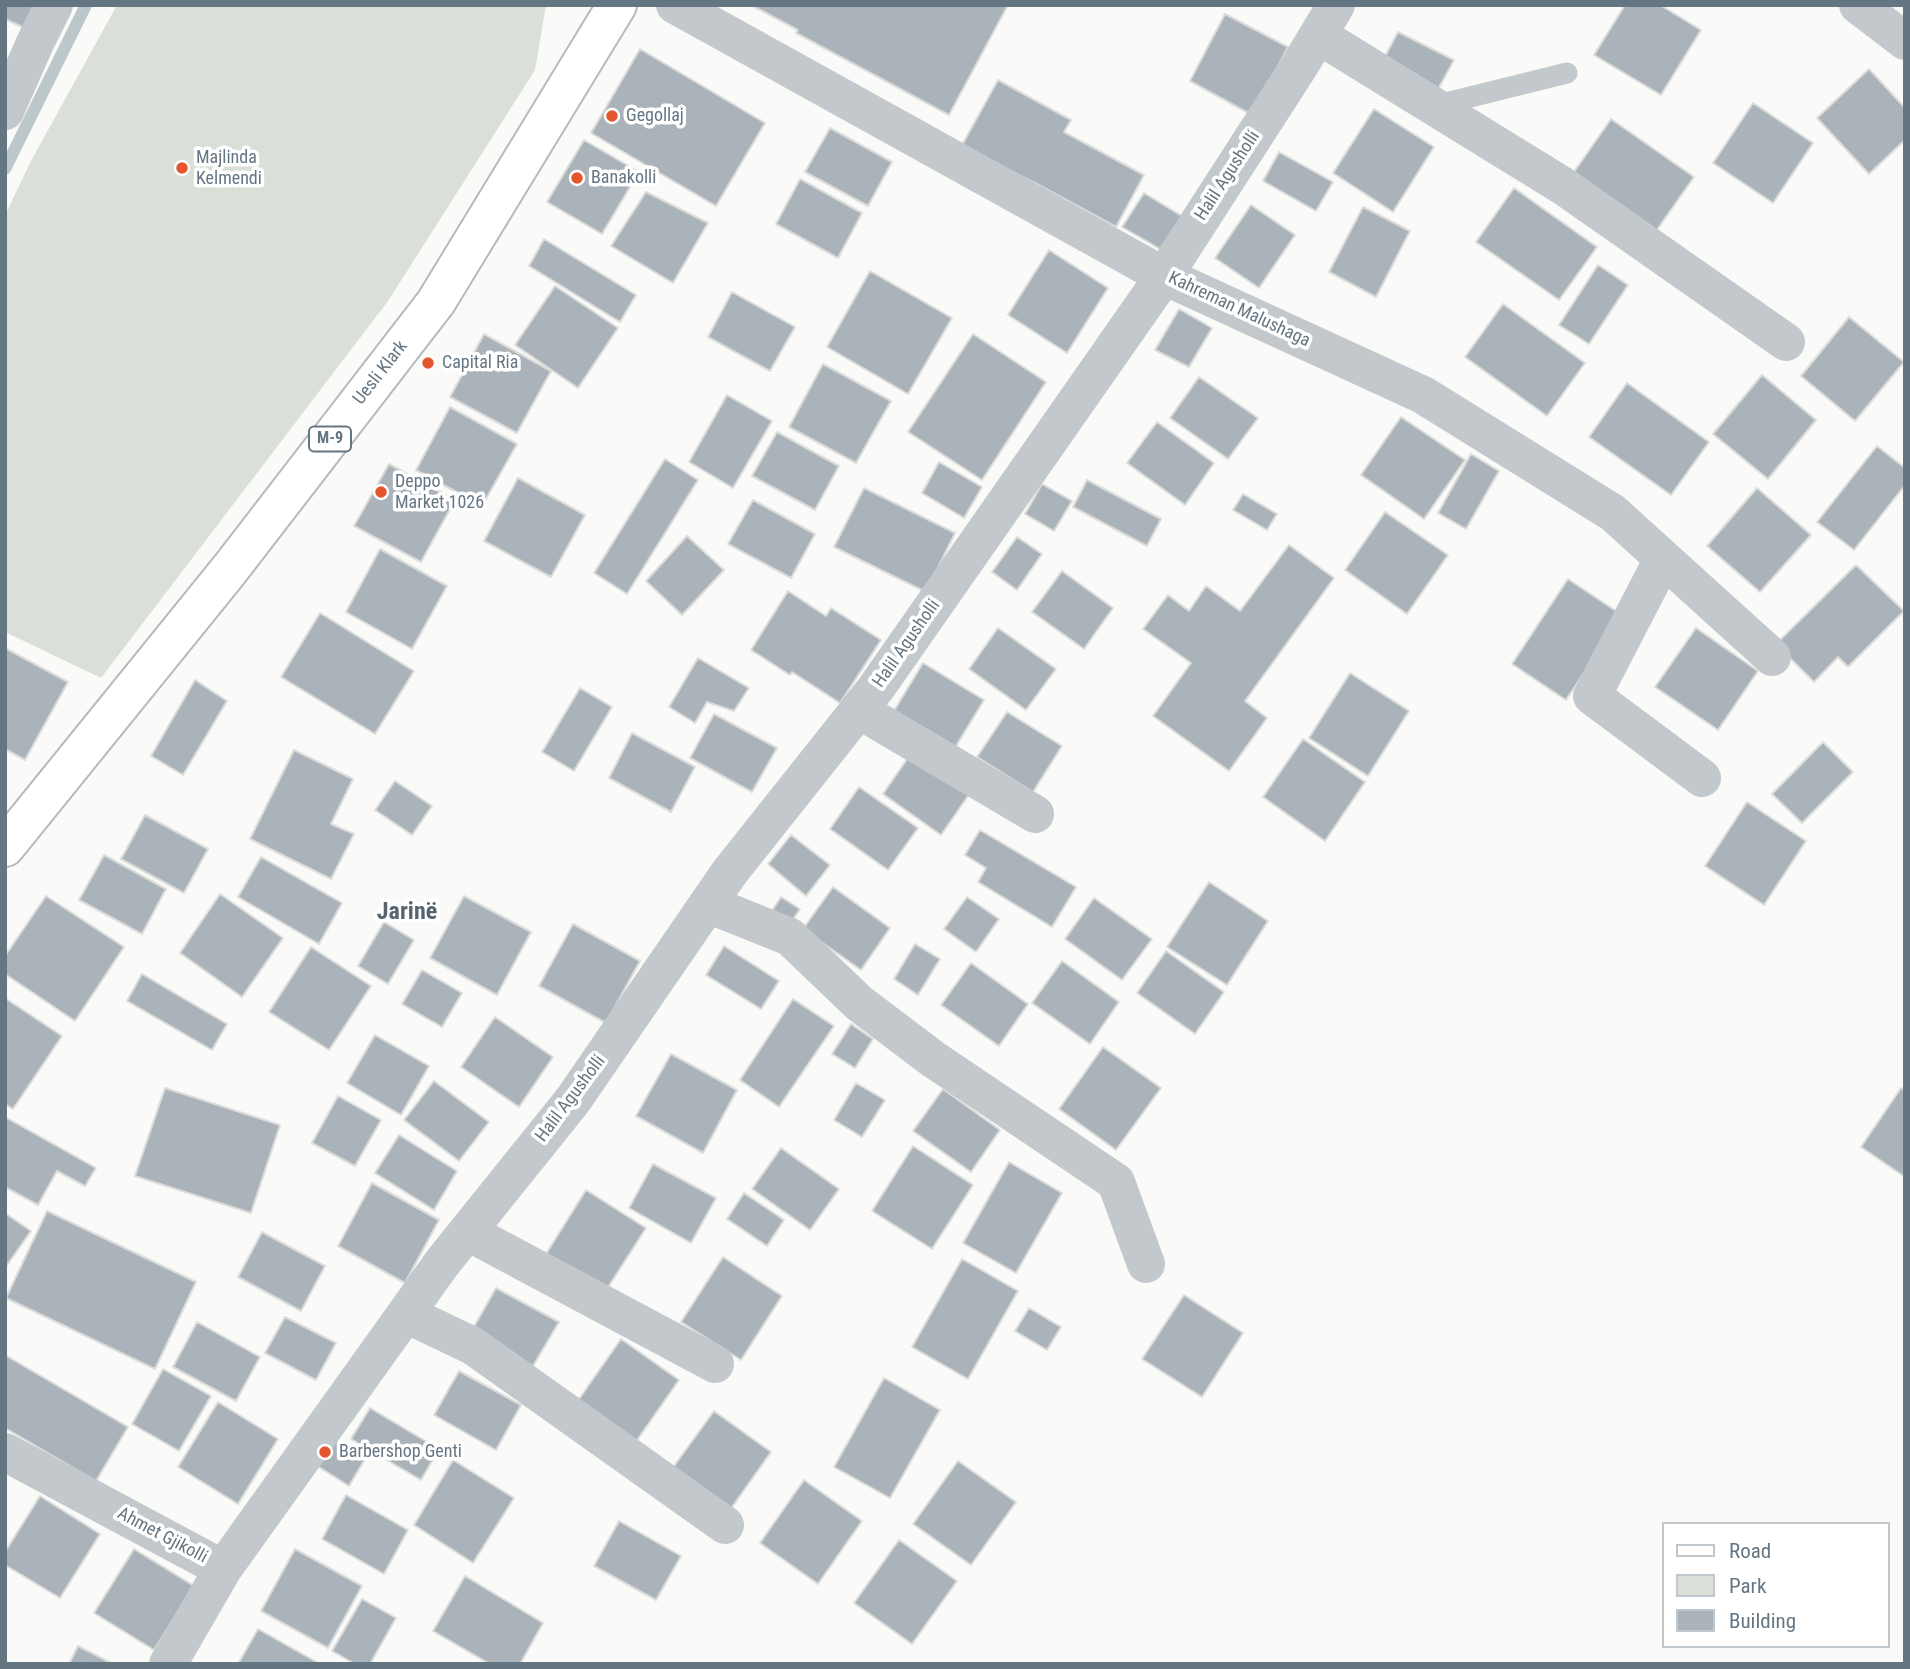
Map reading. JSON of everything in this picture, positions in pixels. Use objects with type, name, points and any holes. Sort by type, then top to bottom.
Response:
[{"type":"main road","name":"Uesli Klark","points":[[5,847],[244,551],[436,302],[617,5]]},
{"type":"street","points":[[5,111],[54,5]]},
{"type":"street","name":"Kahreman Malushaga","points":[[675,5],[1164,276],[1423,395],[1613,513],[1772,657]]},
{"type":"street","points":[[1858,5],[1905,41]]},
{"type":"street","name":"Halil Agusholli","points":[[223,1569],[442,1264],[573,1100],[729,873],[884,677],[1164,276],[1327,20],[1434,106],[1563,187],[1786,342]]},
{"type":"street","points":[[1664,559],[1592,696],[1702,778]]},
{"type":"street","points":[[859,710],[1035,814]]},
{"type":"street","points":[[708,904],[790,937],[859,1003],[933,1059],[1116,1182],[1146,1265]]},
{"type":"street","points":[[468,1232],[715,1364]]},
{"type":"street","points":[[406,1314],[473,1346],[725,1525]]},
{"type":"street","name":"Ahmet Gjikolli","points":[[5,1452],[223,1569],[168,1664]]},
{"type":"lane","points":[[1434,106],[1567,73]]},
{"type":"green space","points":[[117,5],[546,5],[535,70],[388,301],[101,678],[5,632],[5,215],[31,161]]},
{"type":"building","points":[[5,5],[42,5],[31,31],[5,19]]},
{"type":"building","points":[[751,5],[1008,5],[949,115],[796,33],[798,30]]},
{"type":"building","points":[[1625,5],[1660,5],[1701,30],[1661,95],[1594,55]]},
{"type":"building","points":[[1225,14],[1288,47],[1252,115],[1190,81]]},
{"type":"building","points":[[1398,32],[1454,60],[1436,93],[1381,64]]},
{"type":"building","points":[[640,49],[765,123],[716,206],[591,133]]},
{"type":"building","points":[[1869,69],[1905,108],[1905,140],[1869,174],[1817,118]]},
{"type":"building","points":[[998,80],[1071,120],[1064,132],[1144,175],[1116,227],[961,147]]},
{"type":"building","points":[[1753,103],[1813,143],[1773,203],[1713,163]]},
{"type":"building","points":[[1374,109],[1434,147],[1393,212],[1333,173]]},
{"type":"building","points":[[1611,119],[1694,177],[1656,231],[1574,172]]},
{"type":"building","points":[[830,128],[892,162],[868,206],[805,172]]},
{"type":"building","points":[[584,140],[639,172],[602,234],[547,202]]},
{"type":"building","points":[[1279,152],[1333,182],[1316,211],[1263,181]]},
{"type":"building","points":[[800,179],[862,213],[838,258],[776,224]]},
{"type":"building","points":[[1514,188],[1597,247],[1559,300],[1476,242]]},
{"type":"building","points":[[646,192],[708,223],[673,283],[611,246]]},
{"type":"building","points":[[1144,193],[1190,221],[1167,253],[1122,227]]},
{"type":"building","points":[[1251,205],[1295,235],[1259,288],[1215,258]]},
{"type":"building","points":[[1363,207],[1410,231],[1376,297],[1329,272]]},
{"type":"building","points":[[544,239],[636,295],[620,322],[529,266]]},
{"type":"building","points":[[1049,250],[1108,288],[1067,353],[1008,315]]},
{"type":"building","points":[[1598,265],[1628,285],[1589,344],[1559,325]]},
{"type":"building","points":[[870,271],[952,318],[908,394],[827,347]]},
{"type":"building","points":[[555,286],[618,328],[578,388],[515,345]]},
{"type":"building","points":[[732,292],[795,327],[770,371],[708,337]]},
{"type":"building","points":[[1503,304],[1585,363],[1547,416],[1465,357]]},
{"type":"building","points":[[1179,309],[1212,328],[1189,367],[1155,350]]},
{"type":"building","points":[[1849,317],[1904,362],[1855,421],[1801,376]]},
{"type":"building","points":[[484,334],[551,371],[517,433],[450,397]]},
{"type":"building","points":[[973,334],[1046,382],[982,480],[908,432]]},
{"type":"building","points":[[823,364],[891,401],[856,463],[789,427]]},
{"type":"building","points":[[1762,375],[1816,420],[1768,479],[1713,434]]},
{"type":"building","points":[[1199,377],[1258,418],[1228,459],[1170,418]]},
{"type":"building","points":[[1627,383],[1709,442],[1671,495],[1589,437]]},
{"type":"building","points":[[727,395],[772,421],[733,488],[689,462]]},
{"type":"building","points":[[450,407],[517,444],[482,506],[416,470]]},
{"type":"building","points":[[1401,417],[1465,460],[1424,519],[1361,475]]},
{"type":"building","points":[[1157,422],[1214,463],[1185,505],[1127,463]]},
{"type":"building","points":[[777,432],[839,466],[815,510],[752,476]]},
{"type":"building","points":[[1877,446],[1905,468],[1905,485],[1854,550],[1817,522]]},
{"type":"building","points":[[1471,454],[1499,471],[1466,529],[1438,513]]},
{"type":"building","points":[[665,459],[698,480],[627,594],[594,573]]},
{"type":"building","points":[[939,462],[982,487],[964,518],[922,493]]},
{"type":"building","points":[[389,464],[455,500],[421,562],[354,526]]},
{"type":"building","points":[[518,478],[585,515],[551,577],[484,541]]},
{"type":"building","points":[[1087,480],[1161,519],[1147,546],[1073,507]]},
{"type":"building","points":[[1042,484],[1072,501],[1054,531],[1025,514]]},
{"type":"building","points":[[864,488],[955,533],[926,592],[834,547]]},
{"type":"building","points":[[1757,488],[1811,535],[1760,592],[1707,546]]},
{"type":"building","points":[[1243,494],[1277,514],[1267,530],[1233,510]]},
{"type":"building","points":[[753,500],[815,534],[791,578],[728,544]]},
{"type":"building","points":[[1385,512],[1448,555],[1407,614],[1345,570]]},
{"type":"building","points":[[687,536],[724,570],[682,615],[646,581]]},
{"type":"building","points":[[1017,537],[1042,554],[1017,590],[992,572]]},
{"type":"building","points":[[1289,545],[1334,578],[1245,701],[1267,718],[1229,771],[1153,716],[1191,663],[1143,629],[1168,595],[1189,611],[1206,586],[1240,611]]},
{"type":"building","points":[[380,549],[447,586],[412,649],[346,612]]},
{"type":"building","points":[[1856,565],[1904,611],[1848,667],[1838,657],[1814,682],[1776,644]]},
{"type":"building","points":[[1062,571],[1113,608],[1084,649],[1032,612]]},
{"type":"building","points":[[1568,579],[1622,615],[1566,700],[1512,664]]},
{"type":"building","points":[[788,591],[826,616],[831,608],[881,640],[840,703],[751,650]]},
{"type":"building","points":[[320,613],[414,671],[375,734],[281,677]]},
{"type":"building","points":[[998,628],[1056,669],[1026,710],[969,669]]},
{"type":"building","points":[[1696,628],[1758,671],[1718,730],[1655,687]]},
{"type":"building","points":[[5,648],[68,682],[25,760],[5,749]]},
{"type":"building","points":[[698,658],[749,688],[734,711],[707,702],[695,723],[669,707]]},
{"type":"building","points":[[923,663],[984,700],[950,756],[889,719]]},
{"type":"building","points":[[1350,673],[1409,711],[1368,776],[1309,738]]},
{"type":"building","points":[[195,680],[227,701],[183,775],[151,756]]},
{"type":"building","points":[[580,688],[612,707],[574,771],[542,752]]},
{"type":"building","points":[[1007,712],[1062,746],[1033,792],[977,757]]},
{"type":"building","points":[[714,714],[777,748],[752,792],[690,758]]},
{"type":"building","points":[[632,733],[695,767],[671,812],[609,778]]},
{"type":"building","points":[[1303,739],[1365,782],[1325,841],[1263,797]]},
{"type":"building","points":[[1823,742],[1853,772],[1802,823],[1772,794]]},
{"type":"building","points":[[294,750],[353,779],[331,824],[354,834],[331,879],[250,839]]},
{"type":"building","points":[[912,752],[970,793],[941,835],[883,794]]},
{"type":"building","points":[[395,781],[432,806],[412,835],[375,810]]},
{"type":"building","points":[[859,787],[918,828],[888,870],[830,829]]},
{"type":"building","points":[[1747,802],[1806,841],[1764,905],[1705,866]]},
{"type":"building","points":[[145,815],[208,849],[184,893],[121,859]]},
{"type":"building","points":[[980,830],[1076,887],[1052,927],[978,882],[986,868],[965,855]]},
{"type":"building","points":[[791,835],[830,865],[806,896],[768,864]]},
{"type":"building","points":[[104,855],[166,889],[142,934],[79,900]]},
{"type":"building","points":[[261,857],[342,903],[319,944],[238,897]]},
{"type":"building","points":[[1209,882],[1268,921],[1227,985],[1167,947]]},
{"type":"building","points":[[833,887],[890,928],[861,970],[803,929]]},
{"type":"building","points":[[220,894],[283,938],[242,997],[180,953]]},
{"type":"building","points":[[46,896],[124,947],[75,1021],[5,974],[5,956]]},
{"type":"building","points":[[464,896],[531,932],[497,995],[430,958]]},
{"type":"building","points":[[781,897],[800,909],[788,927],[769,915]]},
{"type":"building","points":[[967,897],[999,919],[976,952],[944,929]]},
{"type":"building","points":[[1094,898],[1152,939],[1122,980],[1065,939]]},
{"type":"building","points":[[384,922],[414,940],[388,984],[358,966]]},
{"type":"building","points":[[573,924],[640,961],[606,1023],[539,986]]},
{"type":"building","points":[[915,944],[940,959],[918,995],[894,979]]},
{"type":"building","points":[[724,946],[779,981],[761,1009],[706,975]]},
{"type":"building","points":[[311,947],[371,986],[329,1050],[269,1012]]},
{"type":"building","points":[[1166,951],[1224,992],[1195,1034],[1137,993]]},
{"type":"building","points":[[1062,961],[1119,1002],[1090,1044],[1032,1003]]},
{"type":"building","points":[[971,963],[1028,1004],[999,1046],[941,1005]]},
{"type":"building","points":[[422,970],[462,993],[442,1027],[402,1004]]},
{"type":"building","points":[[142,974],[227,1024],[212,1050],[127,1001]]},
{"type":"building","points":[[5,998],[62,1036],[13,1109],[5,1104]]},
{"type":"building","points":[[793,999],[834,1026],[779,1107],[740,1080]]},
{"type":"building","points":[[495,1017],[553,1057],[519,1107],[461,1067]]},
{"type":"building","points":[[851,1024],[873,1039],[855,1068],[832,1054]]},
{"type":"building","points":[[375,1035],[429,1066],[401,1115],[347,1083]]},
{"type":"building","points":[[1103,1047],[1161,1088],[1116,1150],[1059,1109]]},
{"type":"building","points":[[671,1054],[737,1090],[703,1153],[636,1116]]},
{"type":"building","points":[[434,1081],[489,1122],[459,1161],[404,1120]]},
{"type":"building","points":[[856,1083],[885,1100],[862,1137],[834,1120]]},
{"type":"building","points":[[165,1088],[280,1125],[251,1213],[135,1176]]},
{"type":"building","points":[[1901,1088],[1905,1091],[1905,1177],[1861,1147]]},
{"type":"building","points":[[943,1089],[1000,1130],[971,1172],[913,1131]]},
{"type":"building","points":[[338,1096],[381,1120],[355,1166],[312,1143]]},
{"type":"building","points":[[5,1117],[96,1168],[85,1186],[57,1171],[38,1205],[5,1187]]},
{"type":"building","points":[[399,1135],[457,1171],[434,1210],[375,1173]]},
{"type":"building","points":[[913,1146],[973,1185],[932,1249],[872,1211]]},
{"type":"building","points":[[781,1148],[839,1189],[810,1230],[752,1189]]},
{"type":"building","points":[[1009,1162],[1062,1193],[1016,1273],[963,1243]]},
{"type":"building","points":[[653,1164],[716,1198],[691,1243],[629,1208]]},
{"type":"building","points":[[372,1183],[439,1220],[405,1283],[338,1246]]},
{"type":"building","points":[[586,1190],[646,1228],[605,1292],[546,1254]]},
{"type":"building","points":[[744,1193],[784,1220],[767,1246],[727,1219]]},
{"type":"building","points":[[47,1211],[196,1282],[155,1369],[6,1298]]},
{"type":"building","points":[[5,1213],[31,1231],[5,1268]]},
{"type":"building","points":[[262,1232],[325,1266],[301,1311],[238,1277]]},
{"type":"building","points":[[723,1257],[782,1296],[741,1360],[681,1322]]},
{"type":"building","points":[[962,1259],[1018,1291],[968,1379],[912,1347]]},
{"type":"building","points":[[496,1288],[559,1322],[533,1366],[471,1332]]},
{"type":"building","points":[[1184,1295],[1243,1333],[1202,1397],[1142,1359]]},
{"type":"building","points":[[1029,1308],[1061,1327],[1047,1350],[1015,1331]]},
{"type":"building","points":[[285,1317],[336,1343],[316,1380],[265,1353]]},
{"type":"building","points":[[197,1322],[260,1357],[236,1401],[173,1367]]},
{"type":"building","points":[[621,1339],[679,1380],[635,1443],[577,1402]]},
{"type":"building","points":[[5,1355],[128,1427],[96,1481],[5,1428]]},
{"type":"building","points":[[163,1369],[211,1396],[179,1451],[132,1424]]},
{"type":"building","points":[[459,1371],[521,1405],[496,1450],[434,1415]]},
{"type":"building","points":[[884,1378],[940,1410],[890,1498],[834,1467]]},
{"type":"building","points":[[218,1402],[278,1439],[238,1504],[178,1467]]},
{"type":"building","points":[[370,1408],[439,1449],[421,1480],[351,1439]]},
{"type":"building","points":[[714,1411],[771,1452],[727,1514],[669,1473]]},
{"type":"building","points":[[327,1435],[365,1459],[349,1486],[311,1462]]},
{"type":"building","points":[[453,1460],[514,1498],[473,1563],[414,1525]]},
{"type":"building","points":[[958,1461],[1016,1502],[971,1565],[913,1524]]},
{"type":"building","points":[[804,1480],[862,1521],[818,1584],[760,1543]]},
{"type":"building","points":[[346,1495],[408,1530],[384,1574],[322,1539]]},
{"type":"building","points":[[40,1496],[100,1534],[60,1598],[5,1565],[5,1552]]},
{"type":"building","points":[[619,1521],[681,1556],[656,1600],[594,1566]]},
{"type":"building","points":[[899,1540],[957,1581],[912,1644],[854,1603]]},
{"type":"building","points":[[134,1549],[194,1586],[154,1650],[94,1613]]},
{"type":"building","points":[[295,1549],[362,1586],[328,1648],[261,1611]]},
{"type":"building","points":[[465,1576],[543,1623],[520,1664],[490,1664],[433,1631]]},
{"type":"building","points":[[362,1599],[396,1618],[370,1664],[355,1664],[332,1651]]},
{"type":"building","points":[[258,1629],[320,1664],[238,1664]]},
{"type":"building","points":[[78,1646],[113,1664],[69,1664]]},
{"type":"waterway","points":[[5,169],[86,5]]},
{"type":"place","name":"Gegollaj","points":[[612,116]]},
{"type":"place","name":"Majlinda Kelmendi","points":[[182,168]]},
{"type":"place","name":"Banakolli","points":[[577,178]]},
{"type":"place","name":"Capital Ria","points":[[428,363]]},
{"type":"place","name":"Deppo Market 1026","points":[[381,492]]},
{"type":"place","name":"Barbershop Genti","points":[[325,1452]]},
{"type":"district","name":"Jarinë","points":[[407,913]]}]
